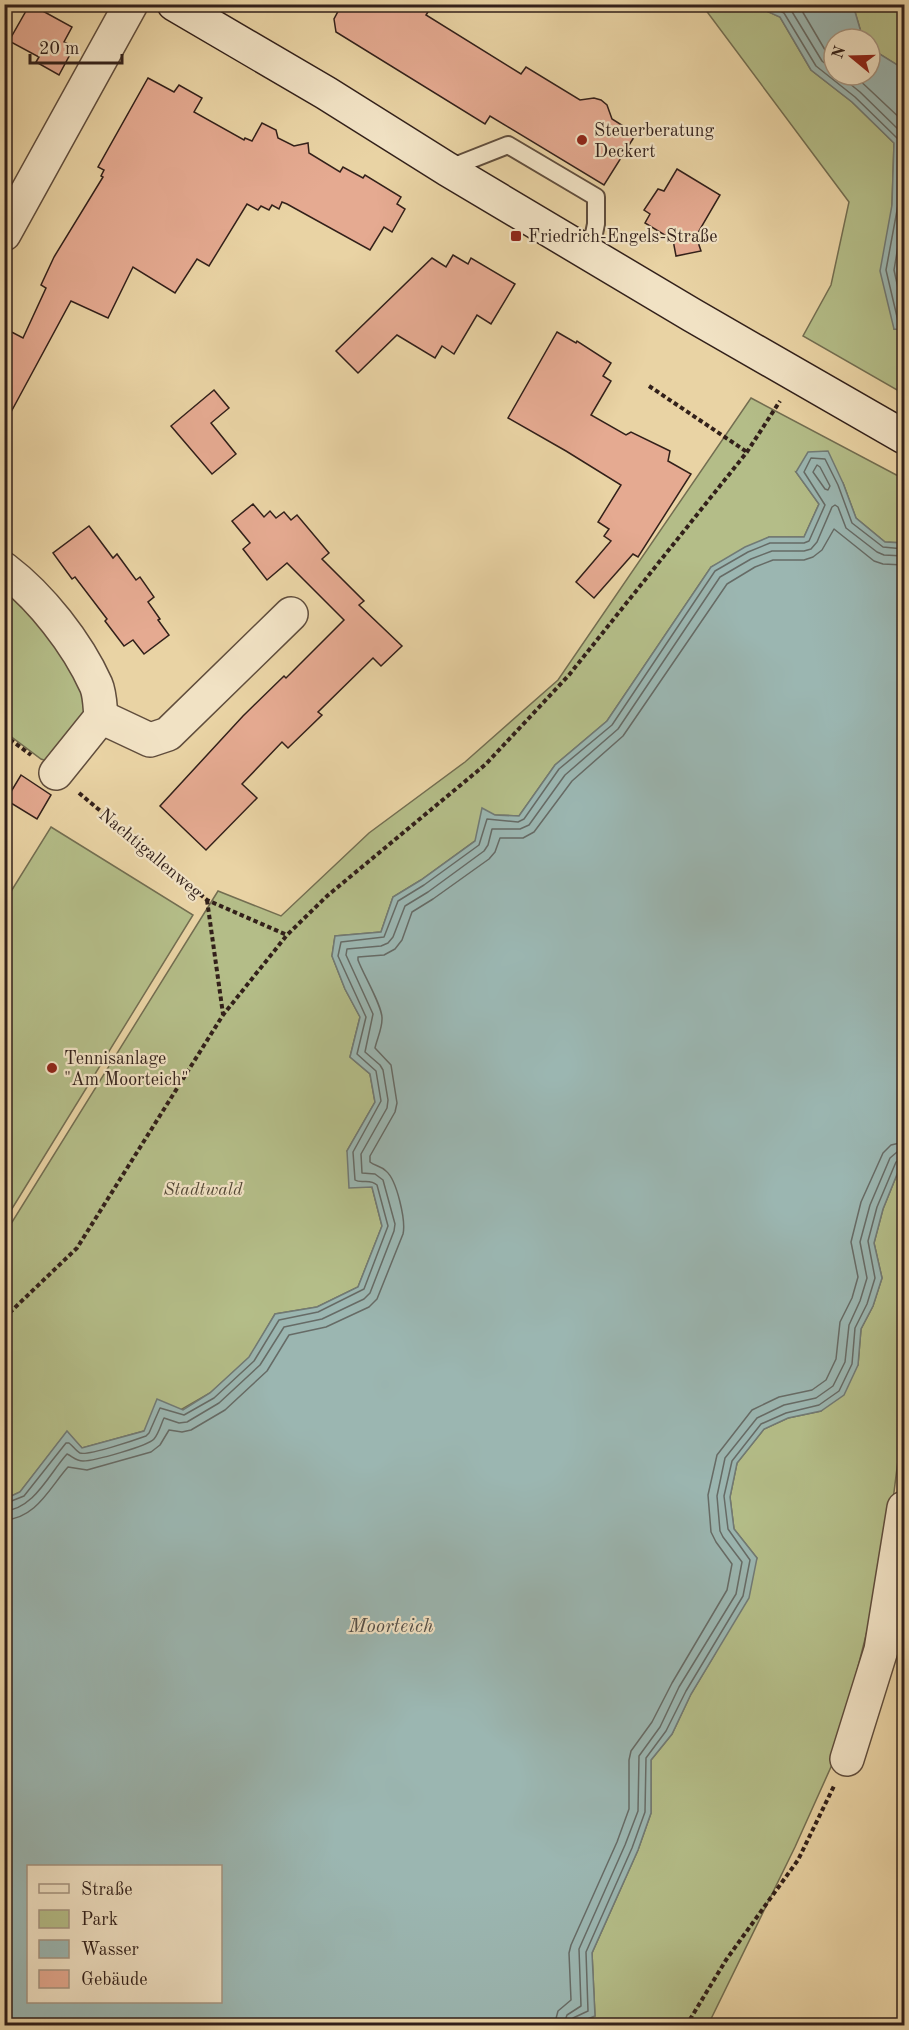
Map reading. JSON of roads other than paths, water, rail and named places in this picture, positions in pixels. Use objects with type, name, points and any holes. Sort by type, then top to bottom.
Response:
[{"type":"street","points":[[4,234],[131,4]]},
{"type":"street","points":[[174,4],[590,253],[788,388],[904,437]]},
{"type":"street","points":[[4,570],[22,583],[68,637],[97,687],[101,717],[56,773]]},
{"type":"street","points":[[101,717],[150,740],[168,734],[291,614]]},
{"type":"street","points":[[847,1759],[880,1650],[902,1542],[904,1508]]},
{"type":"lane","points":[[447,169],[508,145],[596,197],[596,224],[590,253]]},
{"type":"water","points":[[753,5],[853,5],[859,27],[822,27],[822,79],[811,70],[780,17]]},
{"type":"water","points":[[882,55],[899,66],[904,66],[904,330],[894,329],[880,271],[892,205],[894,143],[852,102],[833,87],[882,87]]},
{"type":"water","name":"Moorteich","points":[[828,451],[856,518],[885,542],[904,543],[904,1157],[883,1209],[874,1243],[882,1278],[873,1306],[861,1329],[858,1365],[844,1395],[821,1411],[788,1418],[764,1429],[737,1463],[730,1497],[734,1529],[757,1558],[749,1598],[691,1694],[672,1734],[651,1760],[651,1813],[638,1850],[592,1953],[595,2016],[570,2026],[5,2025],[5,1499],[20,1492],[67,1431],[82,1448],[144,1431],[157,1399],[183,1410],[210,1393],[249,1357],[275,1314],[317,1307],[358,1287],[382,1226],[372,1187],[349,1188],[347,1151],[375,1102],[370,1074],[350,1057],[360,1017],[345,989],[332,956],[335,936],[381,932],[393,897],[475,841],[482,808],[495,815],[519,816],[555,765],[607,721],[711,567],[745,547],[769,537],[804,537],[819,504],[796,472],[808,452]]},
{"type":"place","name":"Steuerberatung Deckert","points":[[582,140]]},
{"type":"place","name":"Friedrich-Engels-Straße","points":[[516,236]]},
{"type":"place","name":"Tennisanlage \"Am Moorteich\"","points":[[52,1068]]},
{"type":"park label","name":"Stadtwald","points":[[203,1189]]}]
